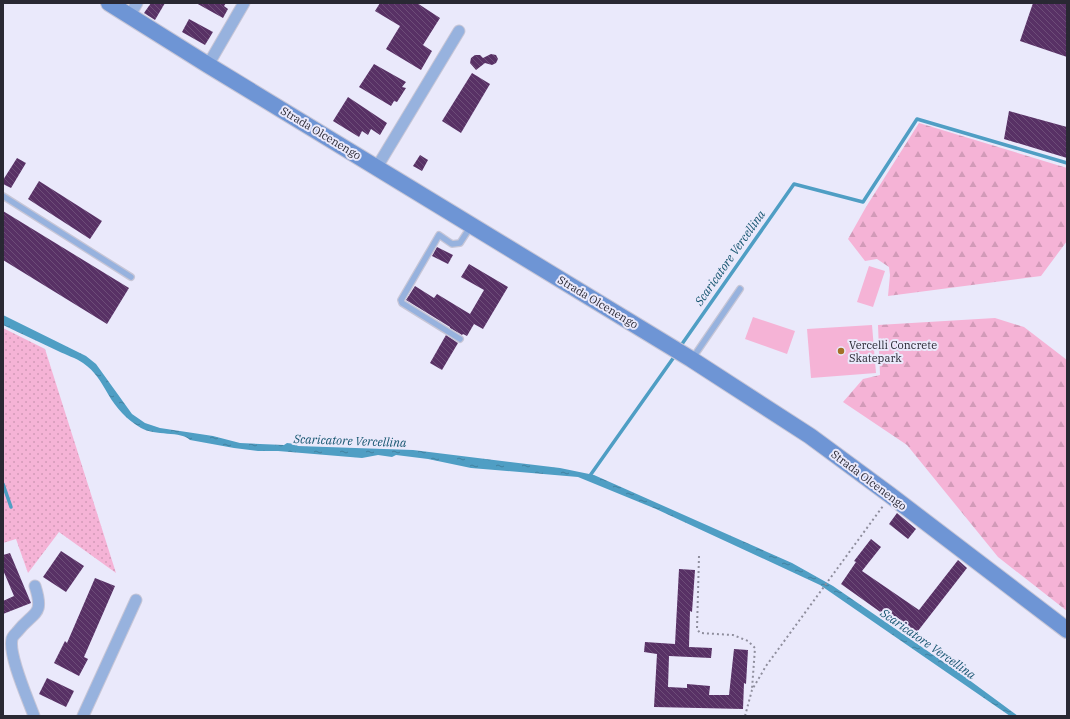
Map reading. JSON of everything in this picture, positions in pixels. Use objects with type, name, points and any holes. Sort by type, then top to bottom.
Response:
[{"type":"street","name":"Strada Olcenengo","points":[[109,3],[133,9],[208,65],[692,359],[810,436],[1067,630]]},
{"type":"street","points":[[208,65],[244,3]]},
{"type":"street","points":[[378,167],[459,31]]},
{"type":"street","points":[[34,716],[12,653],[12,638],[38,611],[40,600],[35,586]]},
{"type":"street","points":[[83,716],[136,600]]},
{"type":"lane","points":[[3,196],[131,277]]},
{"type":"lane","points":[[460,339],[402,303],[401,300],[439,235],[452,244],[460,243],[472,224]]},
{"type":"lane","points":[[692,359],[740,289]]},
{"type":"path","points":[[752,690],[766,666],[890,495]]},
{"type":"path","points":[[699,556],[697,629],[700,633],[733,635],[748,641],[755,648],[752,690],[745,716]]},
{"type":"green space","points":[[919,123],[1067,168],[1067,241],[1041,276],[888,296],[890,275],[889,267],[877,259],[865,261],[848,239],[866,207]]},
{"type":"green space","points":[[869,266],[885,271],[873,307],[857,302]]},
{"type":"green space","points":[[753,317],[795,331],[787,354],[745,339]]},
{"type":"green space","points":[[995,318],[1024,327],[1067,360],[1067,611],[998,557],[907,445],[843,402],[863,379],[880,375],[878,325]]},
{"type":"green space","name":"Vercelli Concrete Skatepark","points":[[872,325],[876,373],[811,378],[807,329]]},
{"type":"green space","points":[[3,328],[45,349],[116,573],[59,532],[28,573],[16,539],[3,543]]},
{"type":"water","points":[[3,315],[86,356],[96,364],[132,414],[145,423],[160,428],[213,436],[240,443],[284,445],[287,443],[298,446],[413,450],[560,468],[594,475],[792,563],[833,586],[961,674],[1018,716],[1010,716],[820,585],[656,509],[578,477],[471,468],[428,459],[396,455],[392,457],[378,455],[362,458],[278,451],[258,451],[190,440],[181,435],[153,432],[136,425],[118,409],[97,377],[87,366],[3,325]]},
{"type":"building","points":[[151,3],[165,3],[155,20],[144,13]]},
{"type":"building","points":[[196,3],[226,3],[224,6],[228,9],[223,18]]},
{"type":"building","points":[[380,3],[417,3],[440,18],[423,45],[432,51],[421,70],[386,49],[400,26],[375,11]]},
{"type":"building","points":[[1033,3],[1067,3],[1067,57],[1020,41]]},
{"type":"building","points":[[189,19],[213,32],[205,45],[182,32]]},
{"type":"building","points":[[491,54],[496,55],[498,59],[496,63],[492,65],[485,63],[476,70],[470,63],[471,58],[475,55],[480,55],[483,58]]},
{"type":"building","points":[[374,64],[406,82],[402,87],[406,88],[397,102],[394,101],[391,106],[359,87]]},
{"type":"building","points":[[472,73],[490,84],[461,133],[442,121]]},
{"type":"building","points":[[348,97],[387,123],[380,135],[371,129],[368,135],[362,131],[359,137],[333,121]]},
{"type":"building","points":[[1009,111],[1067,127],[1067,158],[1004,139]]},
{"type":"building","points":[[420,155],[428,160],[422,171],[413,166]]},
{"type":"building","points":[[17,158],[26,163],[11,188],[3,184],[3,180]]},
{"type":"building","points":[[39,181],[102,221],[90,239],[28,199]]},
{"type":"building","points":[[3,211],[129,288],[107,324],[3,260]]},
{"type":"building","points":[[437,247],[453,255],[448,264],[432,256]]},
{"type":"building","points":[[469,264],[508,287],[483,329],[474,324],[467,336],[462,335],[406,300],[415,286],[434,298],[437,294],[470,314],[484,290],[461,277]]},
{"type":"building","points":[[446,335],[458,343],[442,370],[430,363]]},
{"type":"building","points":[[897,513],[916,529],[908,539],[889,524]]},
{"type":"building","points":[[871,539],[881,547],[862,571],[919,610],[958,560],[967,568],[914,636],[841,584],[856,562],[854,561]]},
{"type":"building","points":[[61,551],[84,566],[66,592],[43,577]]},
{"type":"building","points":[[10,553],[31,603],[3,614],[3,601],[14,596],[3,570],[3,555]]},
{"type":"building","points":[[679,569],[695,570],[692,612],[690,611],[689,647],[712,648],[711,658],[669,656],[668,687],[687,688],[687,684],[710,686],[709,695],[729,695],[734,649],[748,650],[743,709],[654,707],[657,654],[644,652],[645,642],[675,644]]},
{"type":"building","points":[[95,578],[115,586],[84,657],[88,659],[79,676],[54,663],[65,641],[67,643]]},
{"type":"building","points":[[47,678],[74,691],[66,707],[39,694]]},
{"type":"waterway","points":[[682,344],[794,184],[863,202],[917,119],[1067,163]]},
{"type":"waterway","name":"Scaricatore Vercellina","points":[[587,477],[589,477],[674,357]]},
{"type":"waterway","points":[[3,484],[11,507]]},
{"type":"place","name":"Vercelli Concrete Skatepark","points":[[841,351]]}]
